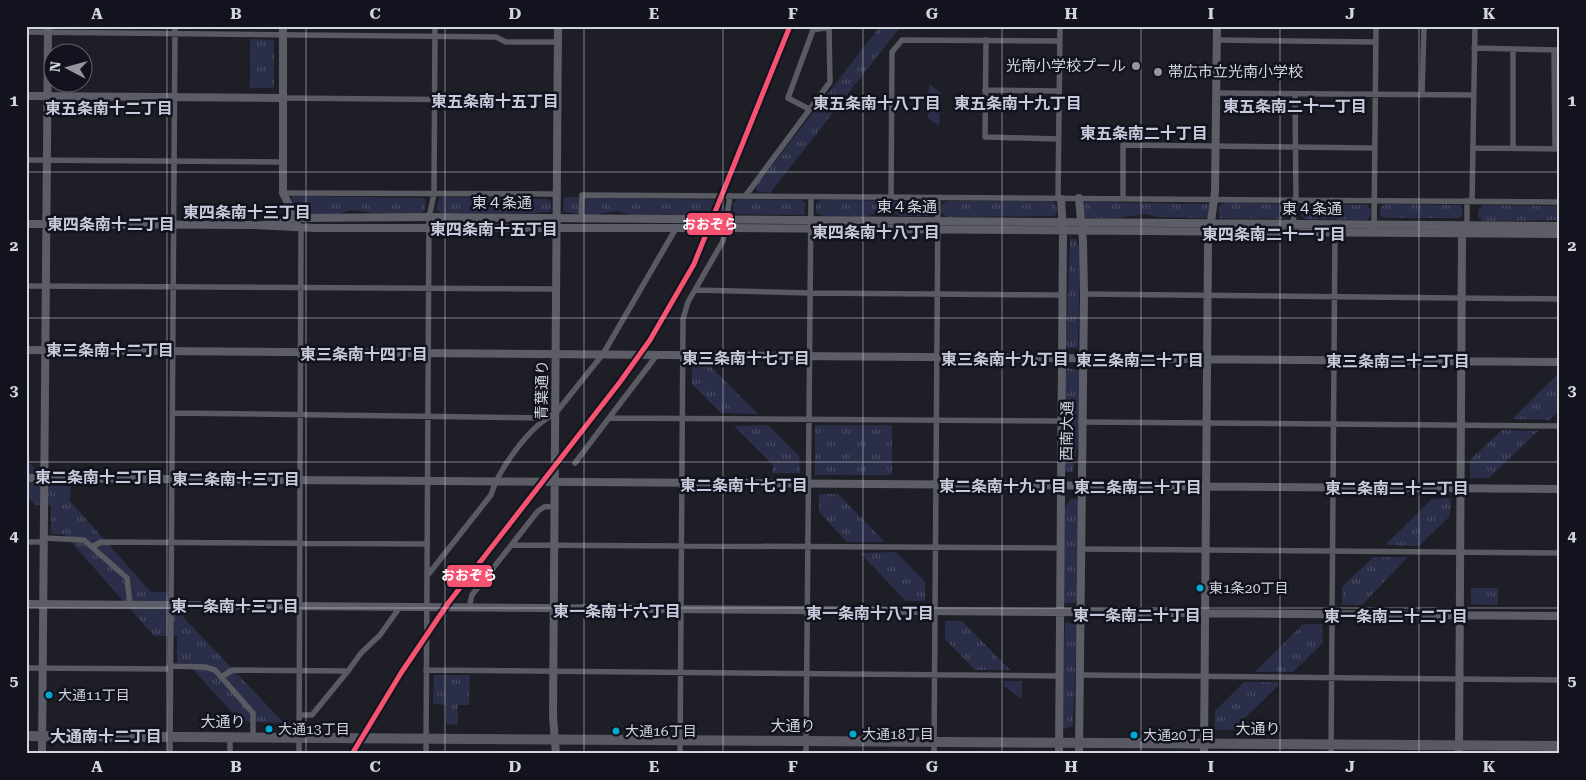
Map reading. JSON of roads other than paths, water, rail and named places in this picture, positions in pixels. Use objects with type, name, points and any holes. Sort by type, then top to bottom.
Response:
[{"type":"highway","name":"大通り","points":[[26,736],[934,741],[1079,743],[1204,749],[1459,750],[1560,746]]},
{"type":"street","points":[[283,26],[283,193],[301,228],[299,754]]},
{"type":"street","points":[[426,754],[429,217],[434,194],[435,26]]},
{"type":"street","name":"青葉通り","points":[[556,754],[553,738],[558,26]]},
{"type":"street","points":[[1059,199],[1060,26]]},
{"type":"street","points":[[1204,749],[1208,296],[1210,232],[1214,200],[1217,26]]},
{"type":"street","points":[[1374,233],[1376,26]]},
{"type":"street","points":[[1422,95],[1424,26]]},
{"type":"street","points":[[1459,750],[1460,361],[1464,234],[1470,201],[1473,148],[1475,26]]},
{"type":"street","points":[[746,195],[830,82],[829,27],[813,30],[788,98],[809,109]]},
{"type":"street","points":[[26,32],[48,29],[175,29],[283,36],[496,37],[506,42],[558,42]]},
{"type":"street","points":[[42,754],[48,29]]},
{"type":"street","points":[[170,754],[175,29]]},
{"type":"street","points":[[891,198],[892,52],[902,40],[1060,41]]},
{"type":"street","points":[[986,40],[985,137],[1058,139]]},
{"type":"street","points":[[1216,40],[1376,42]]},
{"type":"street","points":[[1473,148],[1557,149],[1557,50],[1474,48]]},
{"type":"street","points":[[1513,49],[1514,148]]},
{"type":"street","points":[[985,90],[1059,91]]},
{"type":"street","points":[[1216,93],[1474,95]]},
{"type":"street","points":[[1293,223],[1296,202],[1295,94]]},
{"type":"street","points":[[26,96],[489,100]]},
{"type":"street","points":[[1123,199],[1124,145],[1374,148]]},
{"type":"street","points":[[26,160],[282,162]]},
{"type":"street","points":[[283,193],[556,194]]},
{"type":"street","points":[[581,218],[582,195],[1080,198],[1296,202],[1560,202]]},
{"type":"street","points":[[680,754],[683,319],[688,302],[723,241],[730,196]]},
{"type":"street","points":[[806,754],[811,197]]},
{"type":"street","points":[[934,754],[938,198]]},
{"type":"street","name":"西南大通","points":[[1079,754],[1082,613],[1081,422],[1084,294],[1080,198]]},
{"type":"street","name":"西南大通","points":[[1059,199],[1063,231],[1060,421],[1059,754]]},
{"type":"street","name":"東４条通","points":[[254,225],[295,218],[556,217],[1560,226]]},
{"type":"street","points":[[1331,749],[1335,223]]},
{"type":"street","name":"東４条通","points":[[26,224],[254,225],[301,228],[430,226],[675,230],[725,228],[1560,234]]},
{"type":"street","points":[[172,413],[544,418],[555,414],[603,354],[675,230]]},
{"type":"street","points":[[26,286],[429,290],[556,289]]},
{"type":"street","points":[[696,290],[810,294],[1062,295]]},
{"type":"street","points":[[1084,294],[1560,299]]},
{"type":"street","points":[[26,350],[1560,362]]},
{"type":"street","points":[[575,463],[657,355]]},
{"type":"street","points":[[427,576],[491,495],[495,480],[534,428],[544,418]]},
{"type":"street","points":[[609,418],[1060,421]]},
{"type":"street","points":[[1081,422],[1560,426]]},
{"type":"street","points":[[26,478],[428,479],[555,482],[1560,489]]},
{"type":"street","points":[[469,608],[472,596],[538,511],[544,507],[555,506]]},
{"type":"street","points":[[26,542],[84,540],[127,578],[130,605]]},
{"type":"street","points":[[92,547],[101,542],[427,544]]},
{"type":"street","points":[[512,544],[1060,548]]},
{"type":"street","points":[[1082,549],[1560,553]]},
{"type":"street","points":[[26,604],[1560,616]]},
{"type":"street","points":[[299,715],[312,714],[361,653],[380,636],[400,607]]},
{"type":"street","points":[[26,668],[205,667],[215,670],[253,713],[253,737]]},
{"type":"street","points":[[221,677],[233,670],[348,670]]},
{"type":"street","points":[[426,670],[1059,676]]},
{"type":"street","points":[[1081,675],[1560,680]]},
{"type":"street","points":[[230,737],[230,754]]},
{"type":"street","points":[[550,754],[553,738]]},
{"type":"place","name":"光南小学校プール","points":[[1136,66]]},
{"type":"place","name":"帯広市立光南小学校","points":[[1158,72]]},
{"type":"place","name":"東1条20丁目","points":[[1200,588]]},
{"type":"place","name":"大通11丁目","points":[[49,695]]},
{"type":"place","name":"大通13丁目","points":[[269,729]]},
{"type":"place","name":"大通16丁目","points":[[616,731]]},
{"type":"place","name":"大通18丁目","points":[[853,734]]},
{"type":"place","name":"大通20丁目","points":[[1134,735]]},
{"type":"district","name":"東五条南十五丁目","points":[[495,101]]},
{"type":"district","name":"東五条南十八丁目","points":[[877,103]]},
{"type":"district","name":"東五条南十九丁目","points":[[1018,103]]},
{"type":"district","name":"東五条南二十一丁目","points":[[1295,106]]},
{"type":"district","name":"東五条南十二丁目","points":[[109,108]]},
{"type":"district","name":"東五条南二十丁目","points":[[1144,133]]},
{"type":"district","name":"東四条南十三丁目","points":[[247,212]]},
{"type":"district","name":"東四条南十二丁目","points":[[111,224]]},
{"type":"district","name":"東四条南十五丁目","points":[[494,229]]},
{"type":"district","name":"東四条南十八丁目","points":[[876,232]]},
{"type":"district","name":"東四条南二十一丁目","points":[[1274,234]]},
{"type":"district","name":"東三条南十二丁目","points":[[110,350]]},
{"type":"district","name":"東三条南十四丁目","points":[[364,354]]},
{"type":"district","name":"東三条南十七丁目","points":[[746,358]]},
{"type":"district","name":"東三条南十九丁目","points":[[1005,359]]},
{"type":"district","name":"東三条南二十丁目","points":[[1140,360]]},
{"type":"district","name":"東三条南二十二丁目","points":[[1398,361]]},
{"type":"district","name":"東二条南十二丁目","points":[[99,477]]},
{"type":"district","name":"東二条南十三丁目","points":[[236,479]]},
{"type":"district","name":"東二条南十七丁目","points":[[744,485]]},
{"type":"district","name":"東二条南十九丁目","points":[[1003,486]]},
{"type":"district","name":"東二条南二十丁目","points":[[1138,487]]},
{"type":"district","name":"東二条南二十二丁目","points":[[1397,488]]},
{"type":"district","name":"東一条南十三丁目","points":[[235,606]]},
{"type":"district","name":"東一条南十六丁目","points":[[617,611]]},
{"type":"district","name":"東一条南十八丁目","points":[[870,613]]},
{"type":"district","name":"東一条南二十丁目","points":[[1137,615]]},
{"type":"district","name":"東一条南二十二丁目","points":[[1396,616]]},
{"type":"district","name":"大通南十二丁目","points":[[106,736]]}]
